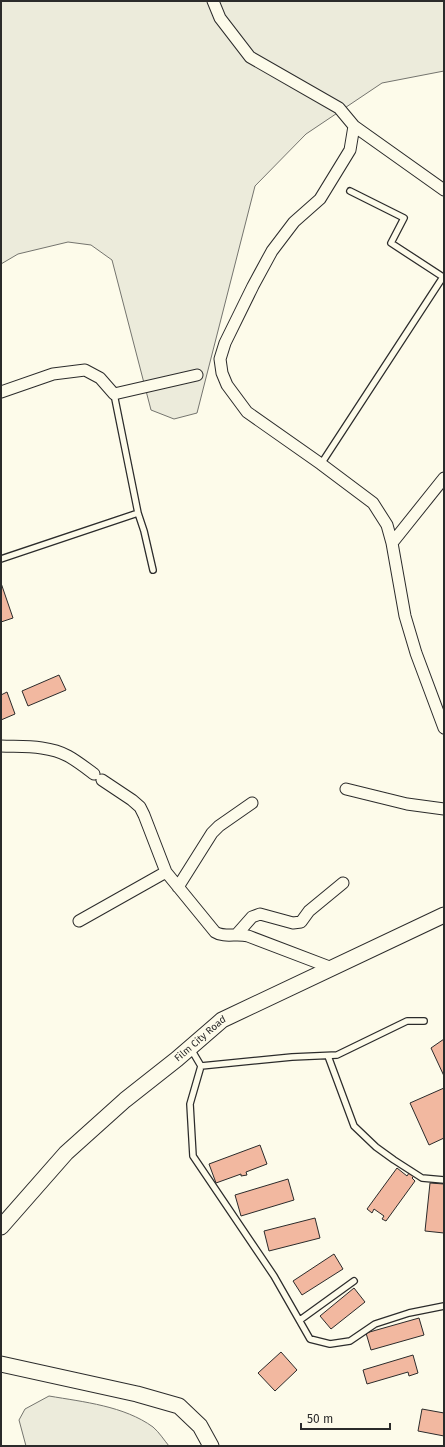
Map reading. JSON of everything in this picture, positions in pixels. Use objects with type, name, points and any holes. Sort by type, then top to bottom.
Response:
[{"type":"street","points":[[213,1],[220,18],[250,57],[338,108],[354,126],[444,190]]},
{"type":"street","points":[[354,126],[350,150],[320,199],[294,222],[272,251],[253,286],[225,343],[220,359],[222,373],[227,385],[247,412],[373,503],[387,525],[392,543],[405,616],[416,653],[444,728]]},
{"type":"street","points":[[1,392],[53,374],[85,370],[100,378],[114,394],[197,375]]},
{"type":"street","points":[[392,543],[444,478]]},
{"type":"street","points":[[1,746],[39,747],[54,750],[68,756],[140,807],[166,872],[215,932],[223,935],[237,934],[248,936],[332,968]]},
{"type":"street","points":[[346,789],[407,804],[444,809]]},
{"type":"street","points":[[178,887],[212,833],[219,826],[252,803]]},
{"type":"street","points":[[79,921],[166,872]]},
{"type":"street","points":[[237,934],[252,917],[260,914],[293,923],[301,922],[309,911],[343,883]]},
{"type":"street","name":"Film City Road","points":[[1,1227],[66,1153],[125,1100],[190,1048],[222,1020],[444,915]]},
{"type":"street","points":[[1,1364],[137,1394],[179,1406],[200,1426],[210,1446]]},
{"type":"lane","points":[[321,464],[443,277],[391,243],[404,218],[350,191]]},
{"type":"lane","points":[[114,394],[138,513],[144,531],[153,570]]},
{"type":"lane","points":[[1,559],[138,513]]},
{"type":"lane","points":[[202,1066],[292,1057],[337,1055],[408,1021],[424,1021]]},
{"type":"lane","points":[[190,1048],[202,1066]]},
{"type":"lane","points":[[328,1056],[354,1126],[376,1147],[422,1178],[444,1180]]},
{"type":"lane","points":[[202,1066],[190,1104],[193,1156],[274,1276],[310,1339],[330,1344],[350,1340],[375,1324],[409,1313],[444,1306]]},
{"type":"lane","points":[[300,1320],[354,1281]]},
{"type":"shaded area","points":[[1,1],[444,1],[444,71],[382,83],[306,134],[255,186],[197,413],[174,419],[151,410],[112,260],[91,245],[68,242],[18,254],[1,264]]},
{"type":"shaded area","points":[[49,1396],[90,1403],[129,1414],[153,1427],[169,1446],[26,1446],[19,1420],[25,1409]]},
{"type":"building","points":[[1,583],[13,618],[1,622]]},
{"type":"building","points":[[59,675],[66,690],[28,706],[22,691]]},
{"type":"building","points":[[7,692],[15,714],[1,720],[1,695]]},
{"type":"building","points":[[444,1039],[444,1076],[431,1048]]},
{"type":"building","points":[[444,1088],[444,1138],[429,1145],[410,1103]]},
{"type":"building","points":[[260,1145],[267,1164],[246,1172],[247,1175],[241,1176],[241,1174],[216,1183],[209,1164]]},
{"type":"building","points":[[397,1168],[407,1176],[409,1173],[414,1176],[412,1178],[415,1181],[386,1221],[382,1219],[384,1216],[374,1209],[372,1213],[367,1209]]},
{"type":"building","points":[[288,1179],[294,1200],[241,1216],[235,1195]]},
{"type":"building","points":[[430,1183],[444,1184],[444,1233],[425,1231]]},
{"type":"building","points":[[315,1218],[320,1238],[269,1251],[264,1231]]},
{"type":"building","points":[[334,1254],[343,1269],[302,1295],[293,1281]]},
{"type":"building","points":[[354,1288],[365,1302],[331,1329],[320,1316]]},
{"type":"building","points":[[419,1318],[424,1335],[371,1350],[366,1333]]},
{"type":"building","points":[[281,1352],[297,1370],[275,1391],[258,1373]]},
{"type":"building","points":[[413,1355],[418,1373],[409,1376],[408,1372],[367,1384],[363,1370]]},
{"type":"building","points":[[422,1409],[444,1413],[444,1436],[418,1431]]}]
